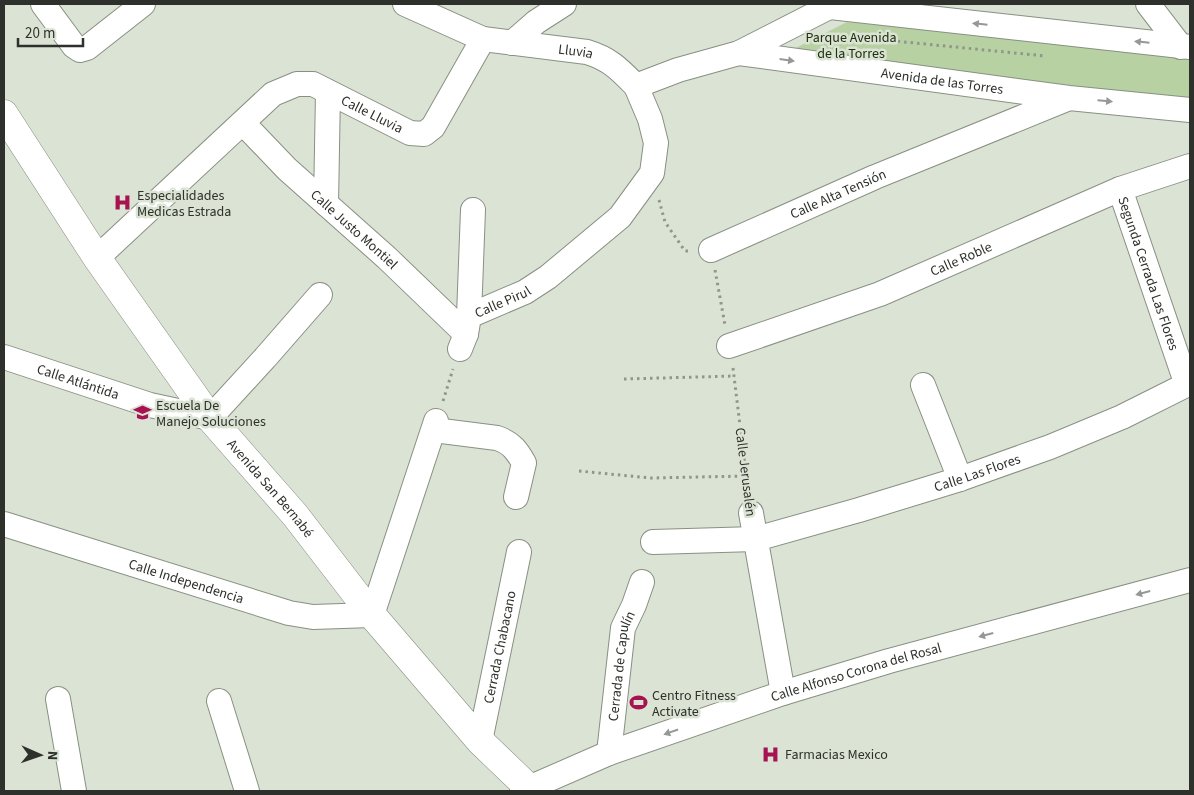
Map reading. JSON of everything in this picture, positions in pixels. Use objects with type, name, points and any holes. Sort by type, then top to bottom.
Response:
[{"type":"main road","name":"Avenida San Bernabé","points":[[4,114],[96,258],[210,418],[295,515],[372,615],[480,741],[527,790]]},
{"type":"street","points":[[44,4],[74,46],[80,50],[87,48],[143,4]]},
{"type":"street","name":"Lluvia","points":[[405,4],[483,40],[587,52],[602,56],[616,66],[636,86]]},
{"type":"street","points":[[512,42],[536,22],[564,4]]},
{"type":"street","points":[[1148,4],[1186,47]]},
{"type":"street","points":[[636,86],[678,70],[739,53],[832,6],[1186,47]]},
{"type":"street","name":"Calle Lluvia","points":[[243,123],[273,94],[297,84],[313,84],[410,133],[424,134],[433,127],[483,40]]},
{"type":"street","name":"Avenida de las Torres","points":[[739,53],[1069,98],[1190,110]]},
{"type":"street","name":"Calle Pirul","points":[[465,333],[548,277],[620,218],[652,173],[656,143],[650,119],[636,86]]},
{"type":"street","points":[[326,204],[328,92]]},
{"type":"street","name":"Calle Alta Tensión","points":[[711,250],[875,178],[1069,98]]},
{"type":"street","points":[[96,258],[243,123]]},
{"type":"street","name":"Calle Justo Montiel","points":[[243,123],[287,169],[387,258],[465,333]]},
{"type":"street","name":"Calle Roble","points":[[729,346],[880,294],[1120,189],[1190,166]]},
{"type":"street","name":"Segunda Cerrada Las Flores","points":[[1120,189],[1188,384]]},
{"type":"street","points":[[465,333],[473,210]]},
{"type":"street","points":[[210,418],[266,358],[320,295]]},
{"type":"street","name":"Calle Atlántida","points":[[4,357],[150,405],[210,418]]},
{"type":"street","name":"Calle Las Flores","points":[[653,542],[756,539],[859,510],[960,479],[1050,447],[1122,417],[1188,384]]},
{"type":"street","points":[[924,385],[960,479]]},
{"type":"street","points":[[372,615],[435,425],[497,438],[515,448],[524,463],[516,497]]},
{"type":"street","name":"Calle Jerusalén","points":[[750,513],[783,693]]},
{"type":"street","name":"Calle Independencia","points":[[4,524],[290,614],[313,617],[372,615]]},
{"type":"street","name":"Cerrada Chabacano","points":[[480,741],[519,552]]},
{"type":"street","name":"Calle Alfonso Corona del Rosal","points":[[527,790],[609,753],[783,693],[889,661],[1190,580]]},
{"type":"street","name":"Cerrada de Capulín","points":[[609,753],[623,628],[642,582]]},
{"type":"street","points":[[58,699],[74,791]]},
{"type":"street","points":[[219,701],[247,791]]},
{"type":"path","points":[[824,43],[831,40],[855,37],[1049,56]]},
{"type":"path","points":[[652,173],[665,222],[685,251],[711,250]]},
{"type":"path","name":"Calle Jerusalén","points":[[711,250],[735,376],[750,513]]},
{"type":"path","points":[[435,425],[465,333]]},
{"type":"path","points":[[624,379],[735,376]]},
{"type":"path","points":[[579,471],[650,478],[746,476]]},
{"type":"green space","name":"Parque Avenida de la Torres","points":[[847,22],[1190,54],[1190,99],[772,60]]},
{"type":"place","name":"Especialidades Medicas Estrada","points":[[123,203]]},
{"type":"place","name":"Escuela De Manejo Soluciones","points":[[142,413]]},
{"type":"place","name":"Centro Fitness Activate","points":[[638,703]]},
{"type":"place","name":"Farmacias Mexico","points":[[771,754]]}]
